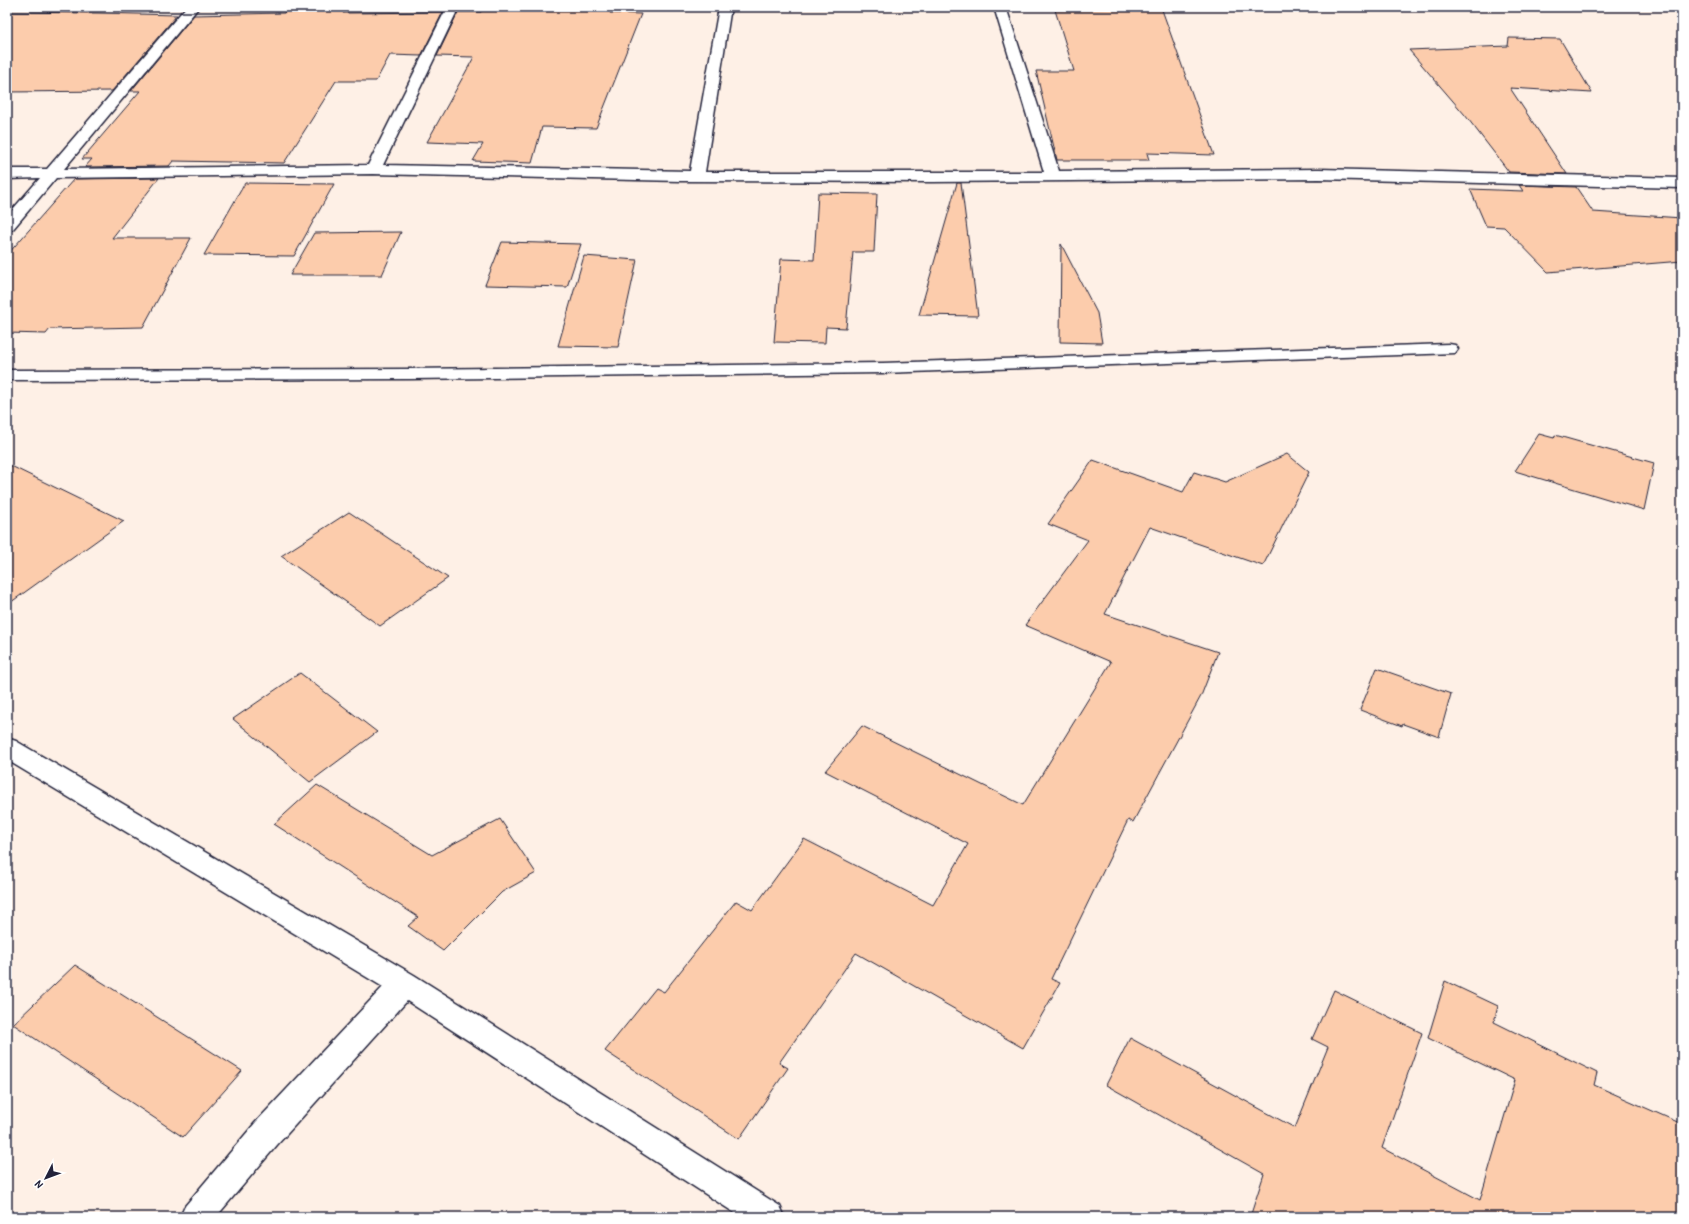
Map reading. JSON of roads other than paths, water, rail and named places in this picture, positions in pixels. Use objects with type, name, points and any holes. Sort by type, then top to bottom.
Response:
[{"type":"street","points":[[7,226],[193,7]]},
{"type":"street","points":[[372,169],[453,7]]},
{"type":"street","points":[[697,176],[724,7]]},
{"type":"street","points":[[1000,7],[1053,176]]},
{"type":"street","points":[[7,174],[372,169],[697,176],[1319,174],[1682,183]]},
{"type":"street","points":[[7,375],[402,374],[883,368],[1449,349]]},
{"type":"street","points":[[7,748],[404,984],[769,1217]]},
{"type":"street","points":[[196,1217],[266,1134],[404,984]]}]
